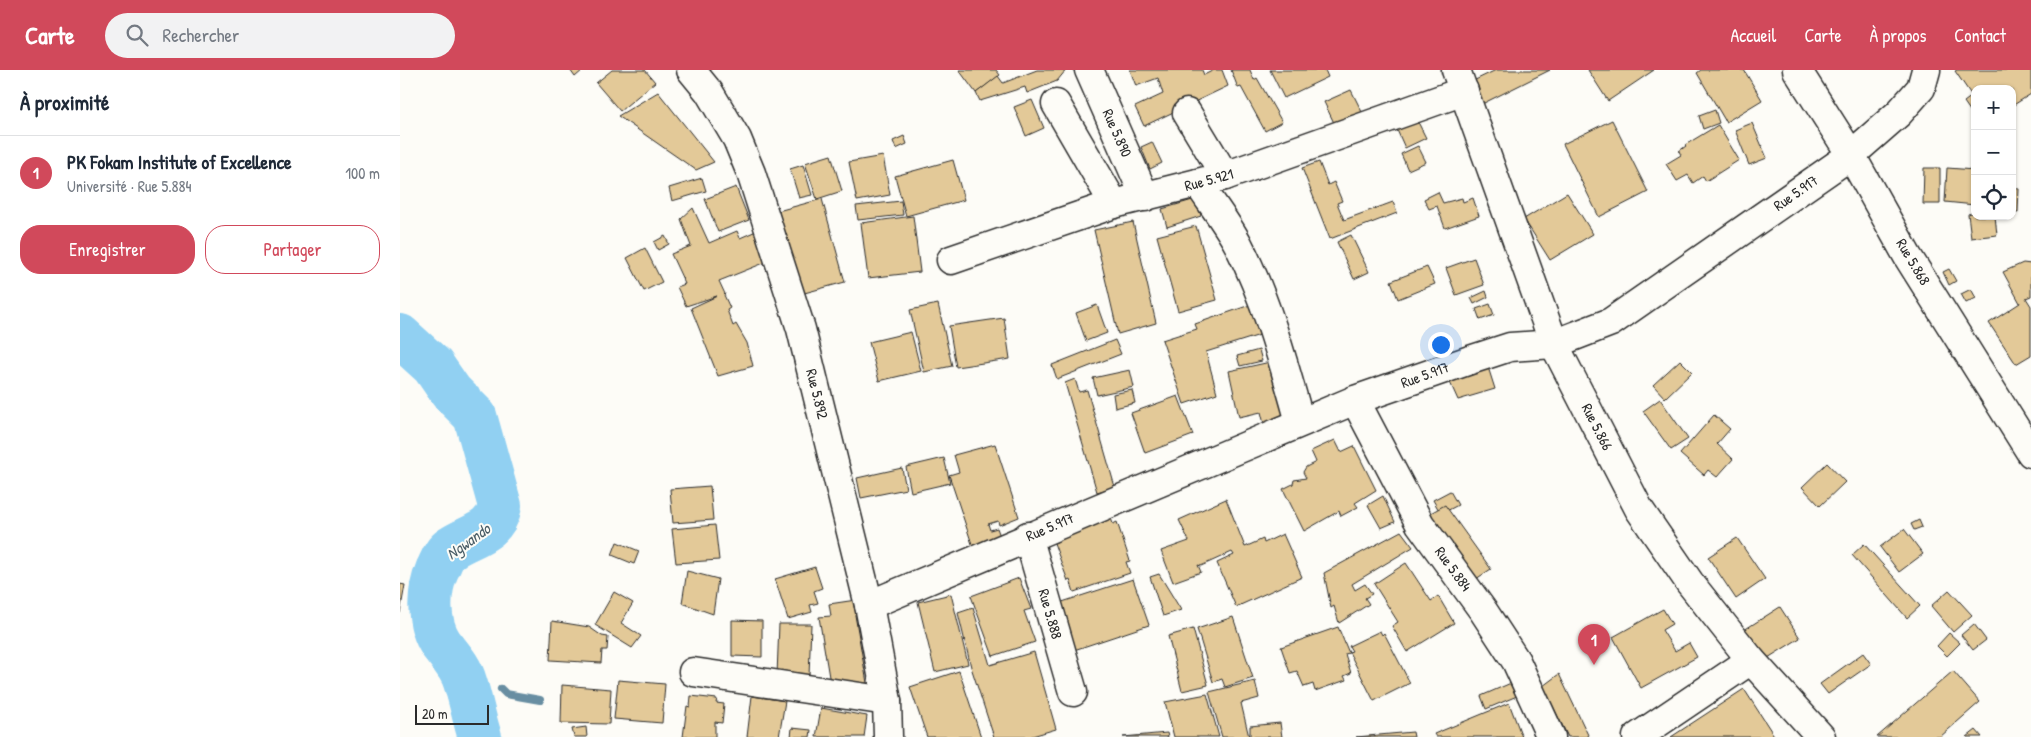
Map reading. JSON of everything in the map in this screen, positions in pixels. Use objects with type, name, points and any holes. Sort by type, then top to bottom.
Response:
[{"type":"street","name":"Rue 5.892","points":[[691,70],[710,92],[737,139],[751,173],[801,329],[869,605],[887,701],[888,737]]},
{"type":"street","name":"Rue 5.890","points":[[1089,70],[1145,197]]},
{"type":"street","name":"Rue 5.868","points":[[1797,70],[1851,155],[1908,256],[2031,453]]},
{"type":"street","name":"Rue 5.917","points":[[869,605],[1028,536],[1355,400],[1510,347],[1554,344],[1611,322],[1851,155],[1899,113],[1921,88],[1926,70]]},
{"type":"street","name":"Rue 5.921","points":[[952,260],[1114,204],[1226,176],[1460,81]]},
{"type":"street","name":"Rue 5.866","points":[[1460,81],[1554,344],[1639,509],[1690,582],[1751,660],[1821,737]]},
{"type":"street","points":[[1056,104],[1114,204]]},
{"type":"street","points":[[1187,113],[1226,176]]},
{"type":"street","points":[[1198,183],[1237,244],[1262,297],[1279,344],[1300,422]]},
{"type":"street","name":"Rue 5.884","points":[[1355,400],[1420,524],[1484,612],[1516,661],[1551,737]]},
{"type":"street","name":"Rue 5.888","points":[[1028,536],[1073,692]]},
{"type":"street","points":[[1637,737],[1751,660]]},
{"type":"street","points":[[693,672],[887,701]]},
{"type":"building","points":[[570,70],[583,70],[575,77]]},
{"type":"building","points":[[612,70],[645,70],[655,82],[620,111],[596,83]]},
{"type":"building","points":[[959,70],[996,70],[1000,75],[976,93]]},
{"type":"building","points":[[1037,70],[1066,70],[1057,81],[1027,93],[1025,87],[980,101],[976,93],[998,76],[1003,83]]},
{"type":"building","points":[[1130,70],[1202,70],[1204,75],[1214,70],[1222,70],[1228,86],[1144,126],[1135,107],[1163,94],[1158,78],[1136,86]]},
{"type":"building","points":[[1231,70],[1250,70],[1254,80],[1257,78],[1282,122],[1265,131],[1241,87],[1238,88]]},
{"type":"building","points":[[1270,70],[1325,70],[1328,77],[1284,98]]},
{"type":"building","points":[[1496,70],[1550,70],[1478,106],[1467,84]]},
{"type":"building","points":[[1588,70],[1654,70],[1608,101]]},
{"type":"building","points":[[1701,70],[1744,70],[1762,100],[1726,122],[1697,73]]},
{"type":"building","points":[[2031,70],[2031,94],[2016,103],[2016,85],[1971,85],[1971,95],[1955,71]]},
{"type":"building","points":[[1351,90],[1362,112],[1335,125],[1324,102]]},
{"type":"building","points":[[658,92],[714,162],[696,170],[618,116]]},
{"type":"building","points":[[1971,97],[1971,112],[1964,102]]},
{"type":"building","points":[[1032,100],[1044,128],[1026,136],[1014,107]]},
{"type":"building","points":[[1715,110],[1719,123],[1703,129],[1699,116]]},
{"type":"building","points":[[1417,120],[1426,138],[1405,148],[1397,130]]},
{"type":"building","points":[[1612,120],[1648,192],[1599,217],[1563,144]]},
{"type":"building","points":[[1752,123],[1767,158],[1749,165],[1735,130]]},
{"type":"building","points":[[1718,125],[1739,160],[1706,181],[1703,176],[1693,183],[1688,175],[1677,181],[1666,164],[1681,155],[1679,151],[1685,145]]},
{"type":"building","points":[[904,136],[907,144],[896,149],[893,141]]},
{"type":"building","points":[[1152,142],[1162,163],[1150,169],[1141,147]]},
{"type":"building","points":[[1418,146],[1426,162],[1408,170],[1401,154]]},
{"type":"building","points":[[831,155],[842,191],[817,199],[805,163]]},
{"type":"building","points":[[883,156],[890,195],[857,201],[849,162]]},
{"type":"building","points":[[953,160],[964,200],[906,216],[895,176]]},
{"type":"building","points":[[1319,162],[1328,185],[1334,182],[1342,201],[1337,203],[1344,220],[1393,202],[1397,213],[1330,239],[1302,168]]},
{"type":"building","points":[[803,165],[812,195],[799,198],[790,169]]},
{"type":"building","points":[[1924,168],[1940,168],[1940,204],[1923,204]]},
{"type":"building","points":[[1947,168],[1971,170],[1971,205],[1945,202]]},
{"type":"building","points":[[702,178],[706,191],[672,201],[669,188]]},
{"type":"building","points":[[736,187],[749,220],[718,232],[705,199]]},
{"type":"building","points":[[2016,189],[2019,189],[2018,212],[2016,212]]},
{"type":"building","points":[[1438,192],[1443,203],[1462,198],[1463,202],[1473,198],[1479,216],[1445,228],[1437,206],[1429,209],[1424,199]]},
{"type":"building","points":[[1567,193],[1593,234],[1550,260],[1524,219]]},
{"type":"building","points":[[822,199],[845,282],[797,295],[774,212]]},
{"type":"building","points":[[1196,199],[1201,216],[1167,227],[1162,209]]},
{"type":"building","points":[[901,201],[903,215],[858,220],[856,206]]},
{"type":"building","points":[[693,208],[709,243],[737,231],[740,238],[763,228],[774,259],[719,281],[730,308],[727,310],[733,326],[736,324],[747,343],[753,366],[718,376],[691,308],[717,296],[686,306],[677,287],[685,284],[671,254],[691,246],[681,219]]},
{"type":"building","points":[[1971,213],[1971,220],[1995,220],[1997,235],[1971,238],[1968,214]]},
{"type":"building","points":[[913,216],[920,272],[868,278],[861,223]]},
{"type":"building","points":[[1133,222],[1156,323],[1118,334],[1094,230]]},
{"type":"building","points":[[1196,226],[1217,300],[1178,311],[1157,236]]},
{"type":"building","points":[[1351,235],[1369,272],[1354,279],[1337,242]]},
{"type":"building","points":[[665,236],[669,244],[658,250],[654,242]]},
{"type":"building","points":[[645,248],[662,282],[644,291],[627,258]]},
{"type":"building","points":[[1474,258],[1484,285],[1456,295],[1446,268]]},
{"type":"building","points":[[2023,263],[2031,264],[2031,296],[2026,298],[2031,306],[2031,355],[2016,364],[1989,323],[2020,303],[2003,272]]},
{"type":"building","points":[[1427,267],[1435,284],[1398,299],[1391,281]]},
{"type":"building","points":[[1949,269],[1956,281],[1949,285],[1943,272]]},
{"type":"building","points":[[1971,289],[1976,298],[1966,303],[1961,294]]},
{"type":"building","points":[[1486,291],[1488,297],[1474,304],[1471,298]]},
{"type":"building","points":[[938,304],[952,366],[924,372],[910,310]]},
{"type":"building","points":[[1490,304],[1494,315],[1480,320],[1476,309]]},
{"type":"building","points":[[1097,305],[1107,333],[1086,341],[1076,313]]},
{"type":"building","points":[[1250,305],[1260,335],[1206,352],[1217,393],[1184,404],[1162,340],[1197,329],[1195,324]]},
{"type":"building","points":[[1004,318],[1010,359],[956,367],[949,326]]},
{"type":"building","points":[[911,332],[921,371],[879,381],[869,342]]},
{"type":"building","points":[[1115,340],[1121,354],[1057,379],[1052,365]]},
{"type":"building","points":[[1259,350],[1262,361],[1240,366],[1237,356]]},
{"type":"building","points":[[1680,360],[1692,372],[1665,398],[1653,385]]},
{"type":"building","points":[[1275,361],[1285,417],[1264,424],[1261,412],[1239,417],[1229,371]]},
{"type":"building","points":[[1488,367],[1495,389],[1458,400],[1449,380]]},
{"type":"building","points":[[1130,370],[1134,387],[1097,395],[1093,378]]},
{"type":"building","points":[[1075,379],[1079,392],[1087,390],[1115,487],[1097,492],[1065,383]]},
{"type":"building","points":[[1132,390],[1135,403],[1115,408],[1113,394]]},
{"type":"building","points":[[1178,396],[1193,435],[1145,453],[1131,413]]},
{"type":"building","points":[[1660,399],[1688,439],[1671,450],[1643,411]]},
{"type":"building","points":[[1714,415],[1730,429],[1717,444],[1733,459],[1717,477],[1708,470],[1704,475],[1680,454]]},
{"type":"building","points":[[1335,440],[1341,452],[1354,446],[1376,490],[1355,503],[1358,507],[1341,516],[1339,511],[1304,531],[1283,489],[1293,484],[1294,480],[1306,478],[1303,472],[1306,467],[1316,462],[1311,451]]},
{"type":"building","points":[[995,444],[1019,517],[999,525],[998,521],[988,524],[990,530],[997,528],[1003,544],[976,556],[949,475],[959,472],[954,455]]},
{"type":"building","points":[[944,458],[950,483],[911,492],[906,467]]},
{"type":"building","points":[[1827,463],[1845,482],[1820,506],[1802,487]]},
{"type":"building","points":[[902,468],[906,489],[861,498],[857,478]]},
{"type":"building","points":[[710,486],[713,520],[673,523],[670,489]]},
{"type":"building","points":[[1450,491],[1458,505],[1441,514],[1433,500]]},
{"type":"building","points":[[1383,496],[1395,522],[1381,528],[1368,505]]},
{"type":"building","points":[[1226,499],[1245,547],[1263,539],[1264,543],[1283,534],[1302,577],[1236,607],[1217,563],[1234,555],[1232,552],[1201,566],[1198,565],[1201,572],[1173,582],[1161,551],[1189,541],[1179,520]]},
{"type":"building","points":[[1445,505],[1491,569],[1473,581],[1425,516]]},
{"type":"building","points":[[1109,512],[1113,524],[1117,522],[1130,561],[1126,562],[1130,573],[1074,592],[1054,543],[1057,542],[1053,531]]},
{"type":"building","points":[[1919,520],[1922,527],[1914,530],[1911,524]]},
{"type":"building","points":[[715,525],[719,560],[676,563],[672,529]]},
{"type":"building","points":[[1904,529],[1923,554],[1899,572],[1880,547]]},
{"type":"building","points":[[1401,531],[1413,547],[1352,584],[1355,590],[1365,584],[1372,594],[1365,598],[1369,604],[1339,623],[1334,606],[1331,608],[1324,573]]},
{"type":"building","points":[[1737,538],[1765,579],[1736,599],[1708,557]]},
{"type":"building","points":[[617,542],[639,551],[634,564],[612,555]]},
{"type":"building","points":[[1864,544],[1920,606],[1907,618],[1852,555]]},
{"type":"building","points":[[1406,563],[1431,601],[1438,596],[1454,623],[1407,652],[1392,626],[1398,622],[1374,584]]},
{"type":"building","points":[[815,567],[822,588],[814,591],[818,603],[810,605],[812,612],[788,619],[775,579]]},
{"type":"building","points":[[687,571],[718,579],[713,614],[682,603]]},
{"type":"building","points":[[1159,574],[1181,610],[1163,616],[1150,577]]},
{"type":"building","points":[[1019,578],[1031,609],[1024,611],[1035,642],[993,656],[971,596]]},
{"type":"building","points":[[1133,579],[1149,625],[1071,651],[1056,604]]},
{"type":"building","points":[[400,584],[405,585],[400,613]]},
{"type":"building","points":[[1949,590],[1972,615],[1953,632],[1931,606]]},
{"type":"building","points":[[614,592],[633,603],[621,623],[641,636],[632,648],[595,625]]},
{"type":"building","points":[[951,594],[968,664],[935,672],[918,602]]},
{"type":"building","points":[[856,600],[859,615],[855,615],[867,683],[831,689],[819,617],[831,616],[829,604]]},
{"type":"building","points":[[1780,607],[1800,638],[1763,661],[1744,630]]},
{"type":"building","points":[[973,608],[990,665],[1034,652],[1056,729],[1029,737],[994,737],[971,667],[958,613]]},
{"type":"building","points":[[1663,609],[1672,624],[1662,630],[1675,651],[1689,643],[1697,657],[1641,688],[1613,637]]},
{"type":"building","points":[[1233,617],[1253,678],[1225,687],[1222,679],[1213,682],[1197,629]]},
{"type":"building","points":[[732,620],[762,621],[762,657],[732,656]]},
{"type":"building","points":[[552,621],[589,627],[602,636],[608,637],[607,650],[602,650],[601,663],[550,660]]},
{"type":"building","points":[[779,624],[811,624],[809,676],[777,675]]},
{"type":"building","points":[[1974,624],[1986,640],[1973,650],[1961,635]]},
{"type":"building","points":[[1338,627],[1349,653],[1345,654],[1351,673],[1344,676],[1346,680],[1315,691],[1313,684],[1304,687],[1297,671],[1290,673],[1281,647]]},
{"type":"building","points":[[1193,629],[1208,685],[1182,691],[1168,636]]},
{"type":"building","points":[[1380,631],[1382,635],[1384,633],[1410,683],[1374,701],[1349,652],[1352,651],[1349,646]]},
{"type":"building","points":[[1949,633],[1960,643],[1947,656],[1937,646]]},
{"type":"building","points":[[1863,653],[1871,664],[1828,694],[1820,684]]},
{"type":"building","points":[[959,671],[981,737],[927,737],[910,687]]},
{"type":"building","points":[[1953,671],[1980,702],[1940,737],[1877,737]]},
{"type":"building","points":[[1559,674],[1589,737],[1568,737],[1543,686]]},
{"type":"building","points":[[618,680],[665,684],[662,723],[614,719]]},
{"type":"building","points":[[1255,681],[1259,698],[1241,703],[1249,737],[1222,737],[1209,692]]},
{"type":"building","points":[[1511,683],[1517,696],[1486,709],[1481,696]]},
{"type":"building","points":[[562,685],[611,689],[609,724],[561,723]]},
{"type":"building","points":[[1744,689],[1775,737],[1671,737]]},
{"type":"building","points":[[1207,694],[1219,737],[1174,737],[1165,702]]},
{"type":"building","points":[[691,696],[717,699],[716,703],[724,704],[722,723],[715,722],[715,737],[683,737],[687,706],[690,707]]},
{"type":"building","points":[[752,696],[785,701],[779,737],[747,737]]},
{"type":"building","points":[[1509,703],[1522,737],[1436,737],[1434,734]]},
{"type":"building","points":[[821,708],[867,716],[864,737],[816,737]]},
{"type":"building","points":[[1280,723],[1282,737],[1250,737],[1250,726]]},
{"type":"building","points":[[586,727],[587,737],[574,737],[572,729]]},
{"type":"building","points":[[792,728],[811,730],[810,737],[791,737]]},
{"type":"building","points":[[1976,730],[1982,737],[1967,737]]},
{"type":"building","points":[[1413,732],[1414,737],[1356,737]]},
{"type":"building","points":[[1167,733],[1168,737],[1123,737]]},
{"type":"waterway","name":"Ngwando","points":[[400,336],[433,366],[451,392],[475,416],[500,506],[493,522],[487,528],[451,548],[442,558],[434,579],[430,607],[436,636],[461,671],[480,737]]},
{"type":"waterway","points":[[501,689],[506,694],[540,700]]},
{"type":"place","name":"PK Fokam Institute of Excellence","points":[[1594,665]]}]
